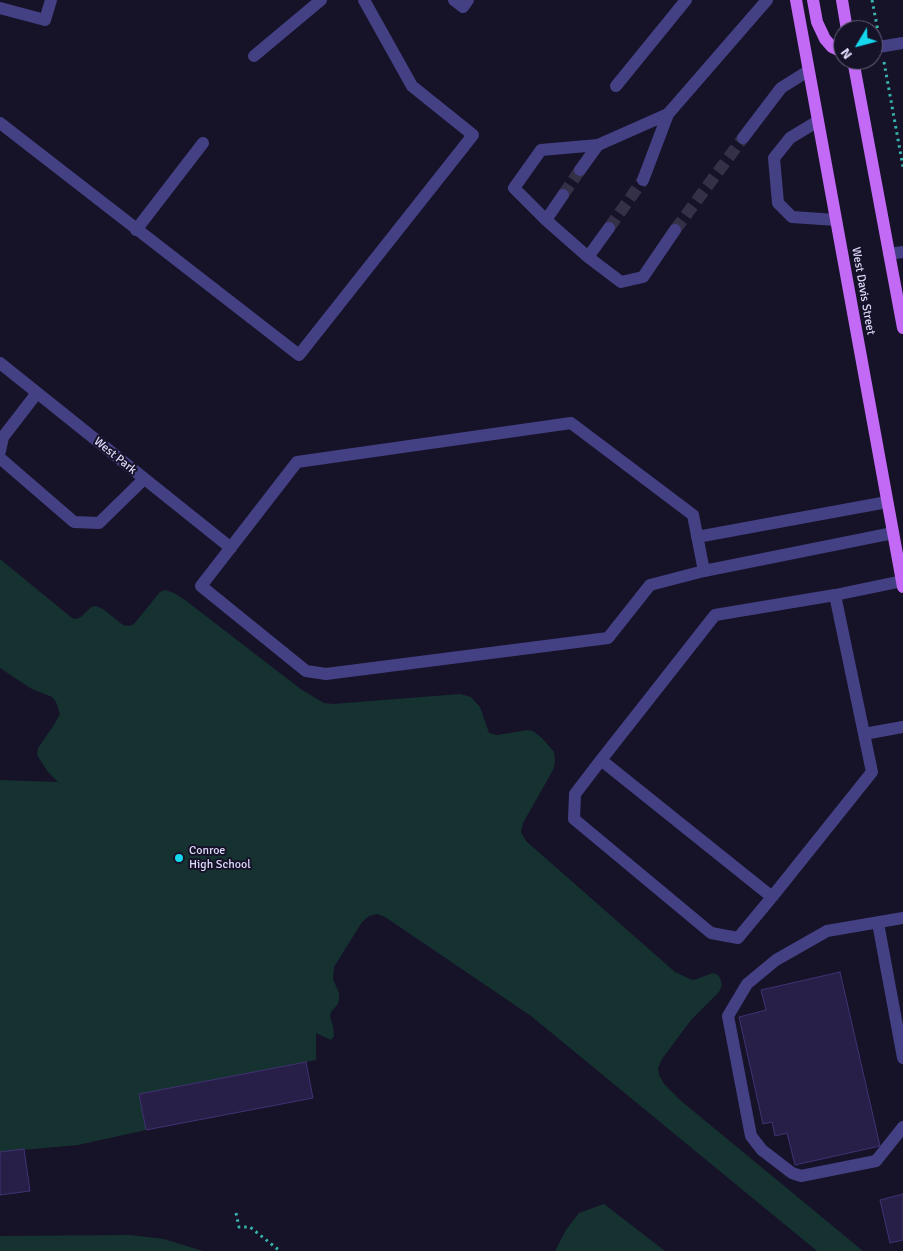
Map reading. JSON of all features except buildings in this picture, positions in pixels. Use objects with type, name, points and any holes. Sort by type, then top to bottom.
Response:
[{"type":"main road","name":"West Davis Street","points":[[796,0],[891,519],[898,536],[902,584]]},
{"type":"main road","points":[[813,0],[817,22],[825,39],[833,47]]},
{"type":"main road","points":[[842,0],[846,20]]},
{"type":"main road","points":[[855,70],[903,328]]},
{"type":"street","points":[[0,8],[45,20],[51,0]]},
{"type":"street","points":[[254,56],[321,0]]},
{"type":"street","points":[[0,123],[299,355],[473,135],[412,86],[364,0]]},
{"type":"street","points":[[454,0],[463,7],[468,0]]},
{"type":"street","points":[[616,86],[686,0]]},
{"type":"street","points":[[643,180],[668,114],[768,0]]},
{"type":"street","points":[[883,47],[903,43]]},
{"type":"street","points":[[743,138],[781,88],[808,71]]},
{"type":"street","points":[[668,114],[598,145],[541,150],[514,188],[546,220],[588,257],[621,282],[643,277],[675,230]]},
{"type":"street","points":[[818,121],[790,138],[774,158],[778,203],[792,216],[836,220]]},
{"type":"street","points":[[136,230],[202,143]]},
{"type":"street","points":[[580,170],[598,145]]},
{"type":"street","points":[[546,220],[563,195]]},
{"type":"street","points":[[588,257],[609,228]]},
{"type":"street","points":[[890,254],[903,252]]},
{"type":"street","name":"West Park","points":[[0,363],[231,548]]},
{"type":"street","points":[[0,451],[3,437],[37,393]]},
{"type":"street","points":[[704,571],[693,515],[571,422],[297,462],[201,586],[306,671],[326,674],[608,638],[650,585],[704,571],[898,536]]},
{"type":"street","points":[[0,458],[74,522],[99,523],[144,479]]},
{"type":"street","points":[[697,537],[888,502]]},
{"type":"street","points":[[835,595],[872,772],[738,938],[711,933],[574,819],[575,794],[715,615],[835,595],[902,584]]},
{"type":"street","points":[[864,734],[903,727]]},
{"type":"street","points":[[601,760],[772,897]]},
{"type":"street","points":[[903,918],[827,932],[776,960],[747,984],[728,1016],[751,1136],[762,1150],[792,1173],[801,1176],[876,1161],[903,1127]]},
{"type":"street","points":[[878,923],[903,1058]]},
{"type":"path","points":[[872,0],[874,20]]},
{"type":"path","points":[[882,70],[903,167]]},
{"type":"path","points":[[236,1213],[239,1227],[250,1227],[280,1251]]},
{"type":"green space","points":[[0,559],[72,618],[76,619],[81,617],[91,607],[96,606],[103,609],[123,625],[129,626],[134,624],[160,592],[165,590],[174,593],[302,690],[324,703],[333,704],[460,694],[471,697],[480,707],[489,733],[497,735],[528,730],[533,731],[542,738],[554,752],[555,762],[553,770],[523,823],[521,832],[526,841],[675,972],[694,980],[713,973],[720,978],[722,985],[719,992],[691,1020],[662,1059],[658,1068],[659,1075],[664,1084],[680,1100],[863,1251],[817,1251],[531,1016],[385,917],[377,914],[369,916],[362,922],[334,967],[333,979],[339,993],[339,999],[330,1016],[334,1036],[331,1040],[316,1033],[316,1060],[139,1094],[146,1130],[78,1145],[0,1152],[0,780],[58,782],[48,772],[37,755],[38,748],[60,714],[52,697],[30,688],[0,668]]},
{"type":"green space","points":[[604,1204],[665,1251],[555,1251],[566,1230],[579,1213]]},
{"type":"green space","points":[[130,1235],[164,1239],[203,1251],[0,1251],[0,1236]]},
{"type":"tunnel","points":[[675,230],[743,138]]},
{"type":"tunnel","points":[[563,195],[580,170]]},
{"type":"tunnel","points":[[609,228],[643,180]]},
{"type":"place","name":"Conroe High School","points":[[179,858]]}]
